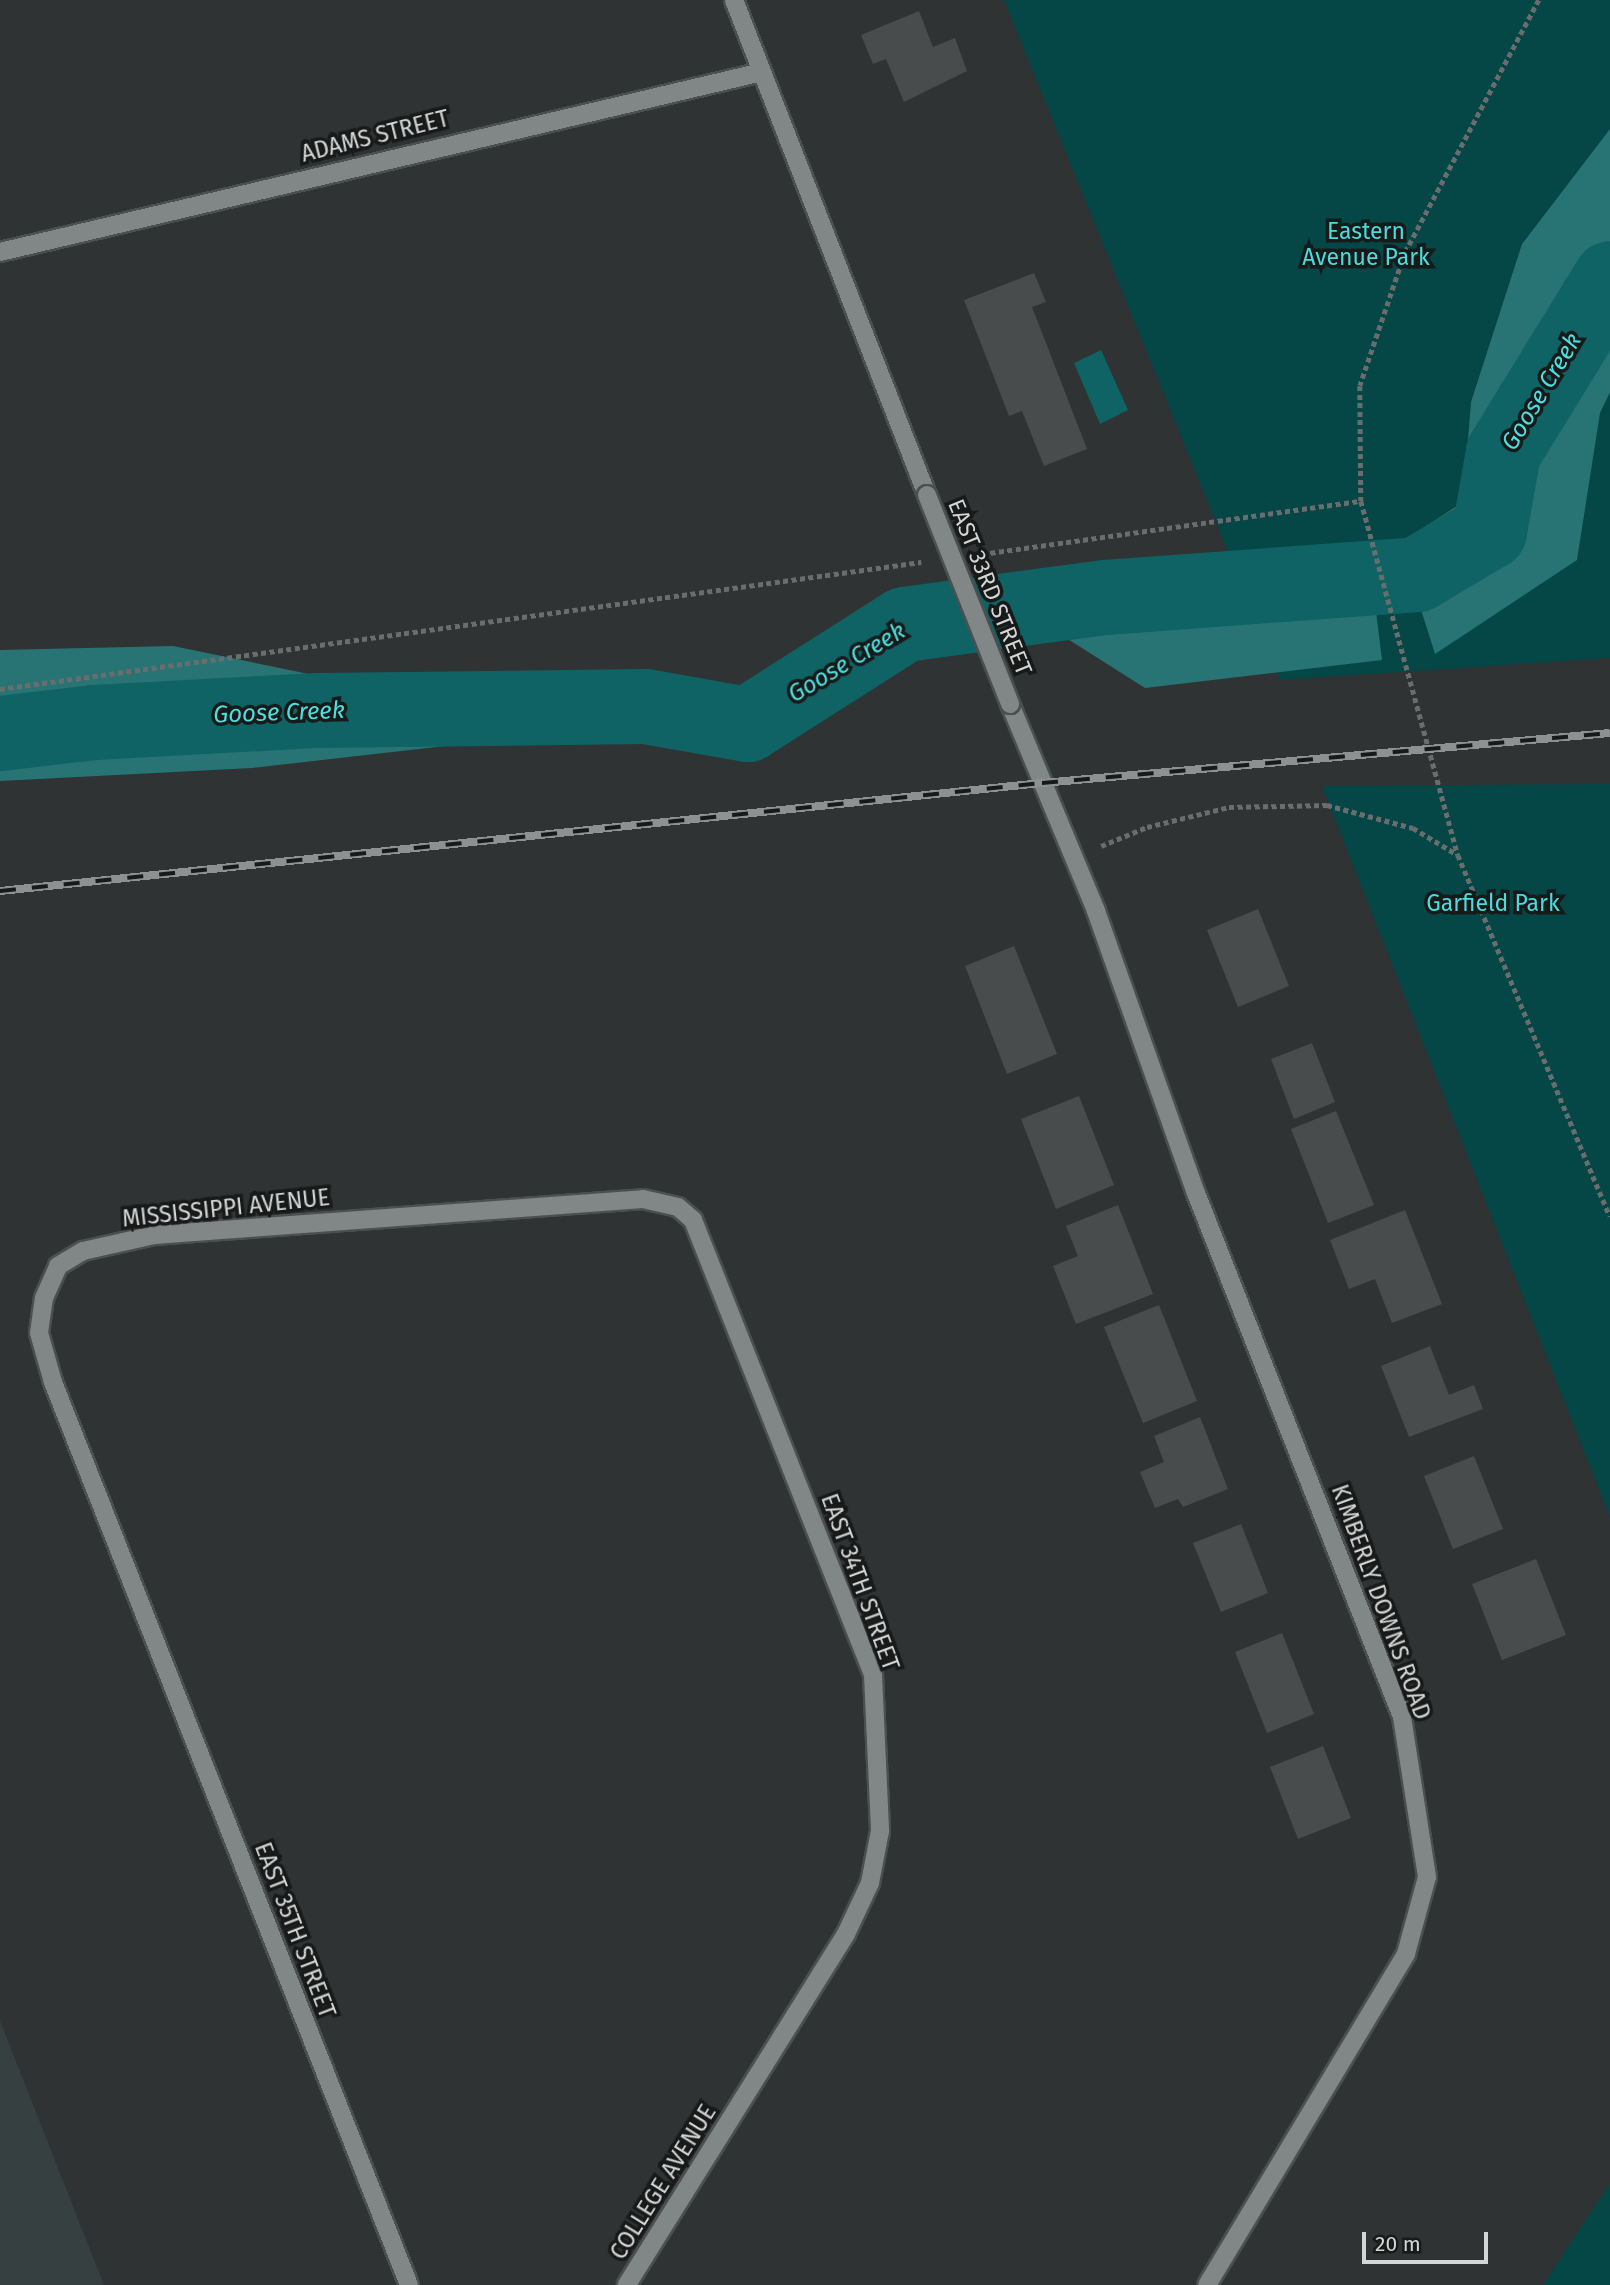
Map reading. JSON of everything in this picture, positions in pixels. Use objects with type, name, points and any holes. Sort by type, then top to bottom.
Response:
[{"type":"street","name":"EAST 33RD STREET","points":[[734,0],[1010,704],[1074,858],[1196,1193]]},
{"type":"street","name":"ADAMS STREET","points":[[0,252],[762,72]]},
{"type":"street","name":"KIMBERLY DOWNS ROAD","points":[[1196,1193],[1402,1717],[1427,1877],[1406,1954],[1207,2285]]},
{"type":"street","name":"EAST 34TH STREET","points":[[540,1206],[643,1199],[678,1208],[693,1220],[873,1675],[880,1831],[870,1883],[846,1934],[740,2104]]},
{"type":"street","name":"MISSISSIPPI AVENUE","points":[[136,1592],[39,1333],[44,1298],[58,1266],[83,1251],[154,1235],[540,1206]]},
{"type":"street","name":"EAST 35TH STREET","points":[[136,1592],[409,2285]]},
{"type":"street","name":"COLLEGE AVENUE","points":[[627,2285],[740,2104]]},
{"type":"path","points":[[1539,0],[1405,254],[1360,386],[1361,501],[1458,855],[1610,1216]]},
{"type":"path","points":[[976,554],[1361,501]]},
{"type":"path","points":[[0,690],[935,560]]},
{"type":"path","points":[[1074,858],[1147,827],[1229,807],[1327,805],[1413,828],[1458,855]]},
{"type":"shaded area","points":[[1610,129],[1610,392],[1600,413],[1577,560],[1435,654],[1400,543],[1463,502],[1471,402],[1522,244]]},
{"type":"shaded area","points":[[1101,350],[1128,410],[1100,424],[1074,363]]},
{"type":"shaded area","points":[[1375,603],[1382,660],[1145,688],[1052,629]]},
{"type":"shaded area","points":[[173,646],[479,709],[445,746],[252,768],[0,781],[0,650]]},
{"type":"shaded area","points":[[0,2021],[104,2285],[0,2285]]},
{"type":"green space","name":"Eastern Avenue Park","points":[[1004,0],[1610,0],[1610,658],[1280,680]]},
{"type":"green space","name":"Garfield Park","points":[[1610,784],[1610,1517],[1322,786]]},
{"type":"green space","points":[[1610,2183],[1610,2285],[1543,2285]]},
{"type":"building","points":[[919,11],[933,47],[955,38],[967,71],[904,102],[886,59],[873,64],[861,35]]},
{"type":"building","points":[[1034,273],[1046,302],[1032,307],[1087,449],[1044,466],[1022,411],[1009,416],[964,300]]},
{"type":"building","points":[[1258,909],[1289,986],[1238,1007],[1207,930]]},
{"type":"building","points":[[1014,946],[1057,1054],[1007,1074],[965,966]]},
{"type":"building","points":[[1312,1043],[1335,1102],[1294,1119],[1271,1059]]},
{"type":"building","points":[[1079,1096],[1114,1185],[1056,1209],[1021,1119]]},
{"type":"building","points":[[1336,1111],[1374,1205],[1328,1223],[1291,1129]]},
{"type":"building","points":[[1118,1205],[1153,1294],[1076,1324],[1053,1266],[1078,1256],[1066,1226]]},
{"type":"building","points":[[1405,1210],[1442,1304],[1392,1323],[1375,1279],[1349,1289],[1330,1240]]},
{"type":"building","points":[[1159,1305],[1197,1401],[1143,1423],[1104,1327]]},
{"type":"building","points":[[1430,1346],[1449,1395],[1474,1385],[1483,1409],[1409,1437],[1381,1366]]},
{"type":"building","points":[[1200,1417],[1228,1489],[1183,1507],[1178,1499],[1155,1508],[1140,1472],[1164,1462],[1154,1436]]},
{"type":"building","points":[[1474,1456],[1503,1529],[1453,1549],[1424,1476]]},
{"type":"building","points":[[1241,1524],[1268,1593],[1221,1612],[1193,1543]]},
{"type":"building","points":[[1536,1559],[1566,1635],[1502,1660],[1472,1584]]},
{"type":"building","points":[[1282,1633],[1314,1714],[1267,1733],[1235,1652]]},
{"type":"building","points":[[1323,1746],[1351,1818],[1298,1839],[1270,1767]]},
{"type":"waterway","name":"Goose Creek","points":[[0,733],[94,722],[318,710],[645,706],[747,724],[904,624],[1105,597],[1417,574],[1489,531],[1503,452],[1610,278]]},
{"type":"railway","points":[[0,891],[1042,783],[1610,733]]}]
